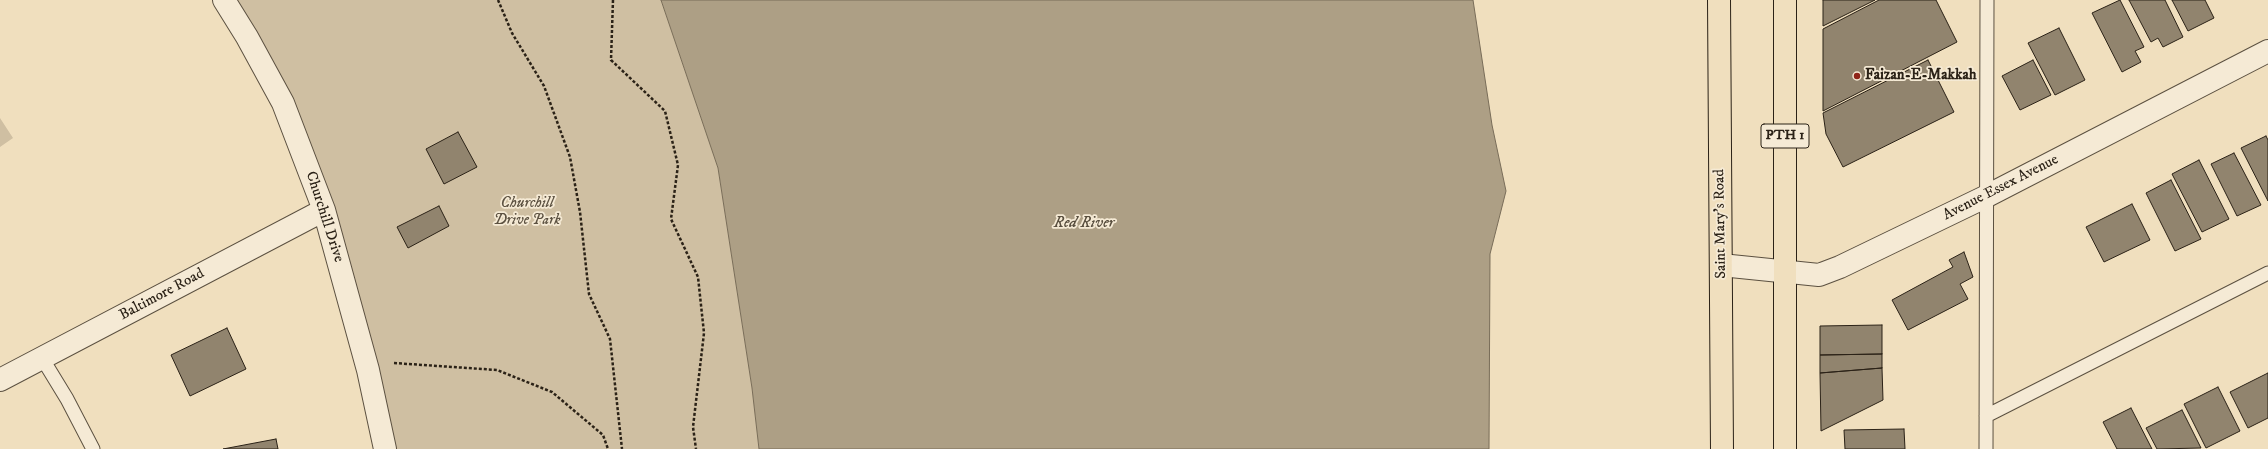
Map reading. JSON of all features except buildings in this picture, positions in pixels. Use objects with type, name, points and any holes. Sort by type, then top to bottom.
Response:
[{"type":"highway","name":"Saint Mary's Road","points":[[1719,0],[1722,449]]},
{"type":"highway","name":"PTH 1","points":[[1785,0],[1785,449]]},
{"type":"street","name":"Churchill Drive","points":[[224,0],[247,37],[283,103],[324,210],[368,370],[385,449]]},
{"type":"street","name":"Avenue Essex Avenue","points":[[1721,266],[1819,275],[1840,267],[1985,197],[2268,51]]},
{"type":"street","name":"Baltimore Road","points":[[0,380],[324,210]]},
{"type":"lane","points":[[1986,449],[1985,197],[1987,0]]},
{"type":"lane","points":[[1986,416],[2268,273]]},
{"type":"lane","points":[[42,358],[67,399],[93,449]]},
{"type":"path","points":[[498,0],[512,33],[544,86],[570,157],[580,212],[589,294],[610,340],[622,449]]},
{"type":"path","points":[[613,0],[611,60],[665,111],[678,165],[671,219],[698,276],[704,333],[693,427],[696,449]]},
{"type":"path","points":[[368,370],[395,363],[497,370],[552,392],[603,435],[608,449]]},
{"type":"green space","name":"Churchill Drive Park","points":[[224,0],[661,0],[718,168],[752,388],[759,449],[385,449],[324,210]]},
{"type":"green space","points":[[0,118],[13,138],[0,147]]},
{"type":"water","name":"Red River","points":[[661,0],[1473,0],[1492,125],[1506,191],[1490,254],[1489,449],[759,449],[752,388],[718,168]]},
{"type":"place","name":"Faizan-E-Makkah","points":[[1857,76]]}]
